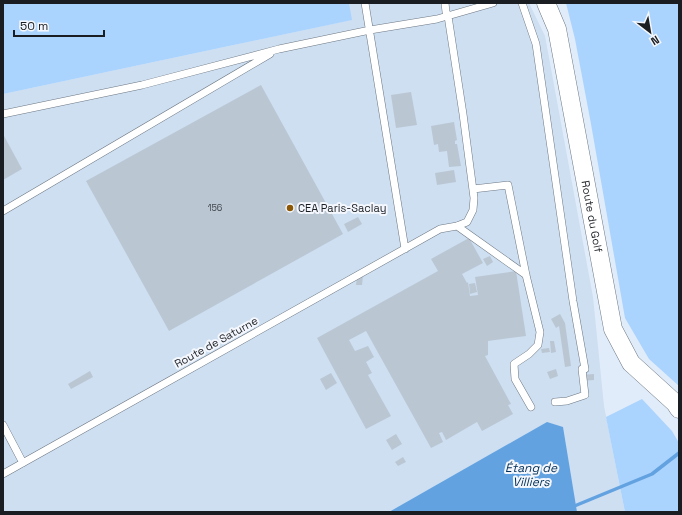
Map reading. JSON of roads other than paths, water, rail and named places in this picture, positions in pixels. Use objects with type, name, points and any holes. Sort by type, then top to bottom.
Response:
[{"type":"street","name":"Route du Golf","points":[[546,3],[557,29],[613,330],[631,363],[675,403],[679,409]]},
{"type":"lane","points":[[365,3],[405,249]]},
{"type":"lane","points":[[444,3],[448,16],[464,114],[474,198],[473,210],[467,222],[457,226]]},
{"type":"lane","points":[[3,114],[142,85],[279,49],[370,30],[437,19],[493,3]]},
{"type":"lane","points":[[522,3],[536,44],[570,279],[585,369],[582,369],[585,395],[567,401],[555,402]]},
{"type":"lane","points":[[3,211],[279,49]]},
{"type":"lane","points":[[473,189],[508,184],[526,275],[540,332],[538,344],[529,354],[514,364],[515,379],[531,407]]},
{"type":"lane","points":[[457,226],[526,275]]},
{"type":"lane","name":"Route de Saturne","points":[[3,474],[440,229],[457,226]]},
{"type":"lane","points":[[3,425],[23,463]]},
{"type":"water","name":"Étang de Villiers","points":[[547,422],[563,427],[577,512],[389,512]]},
{"type":"waterway","points":[[572,507],[652,474],[679,453]]},
{"type":"place","name":"CEA Paris-Saclay","points":[[290,208]]}]
